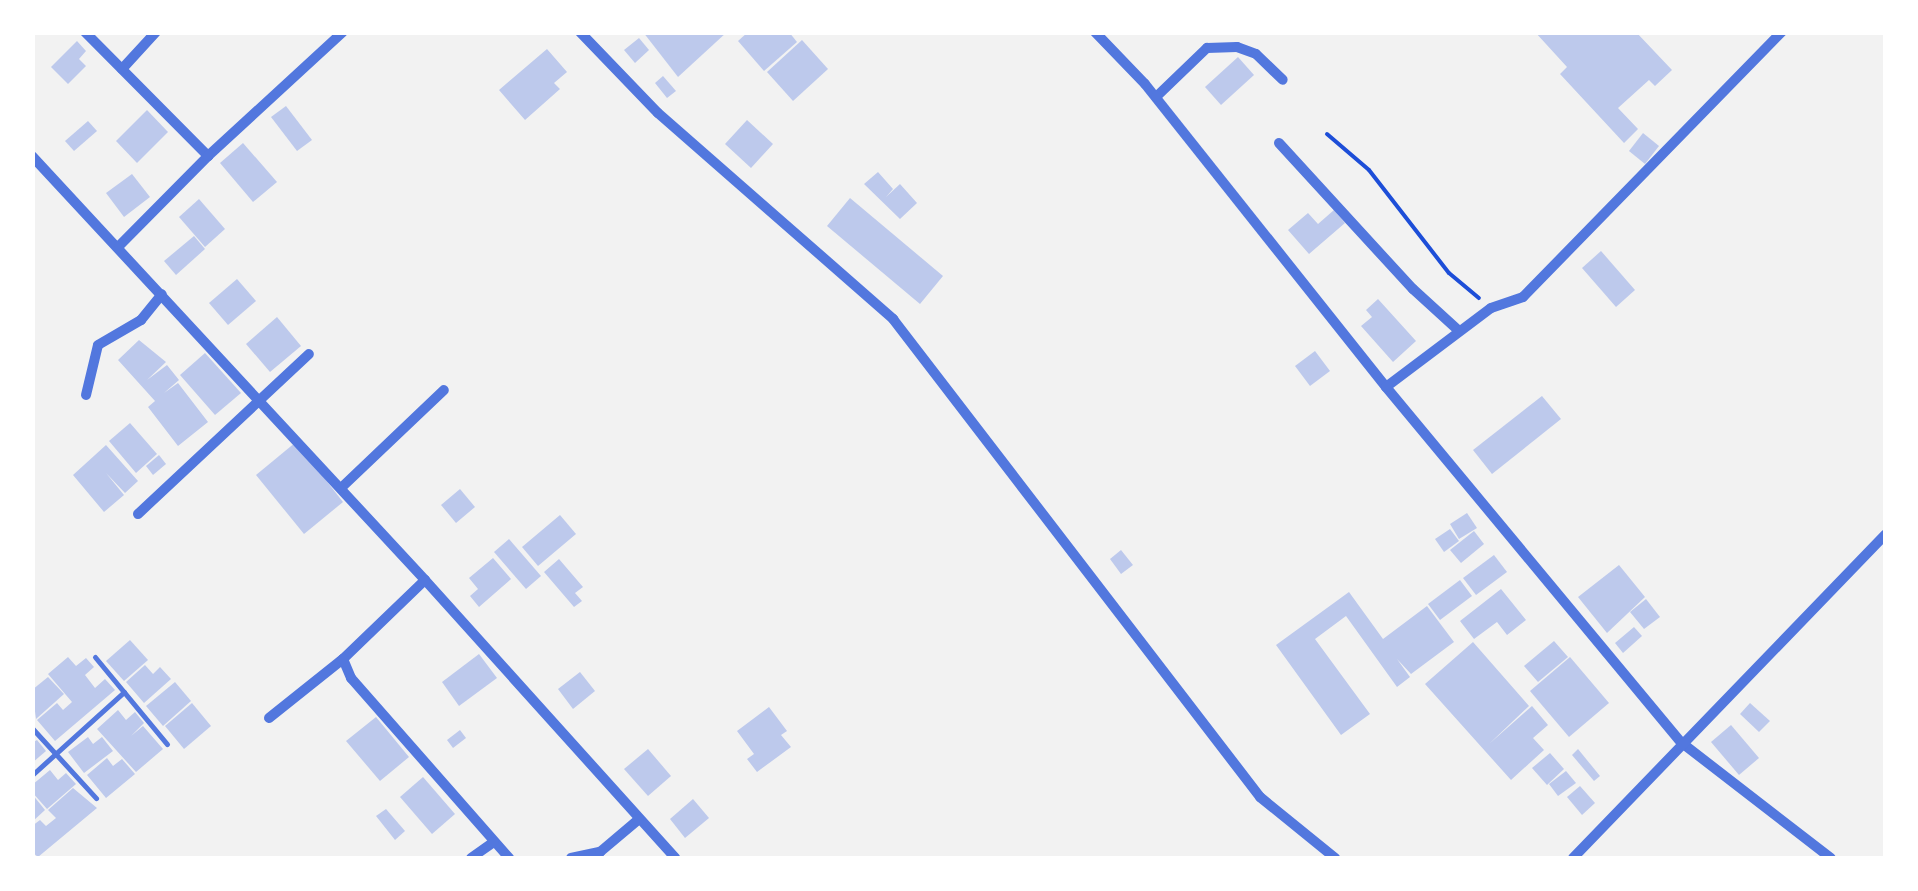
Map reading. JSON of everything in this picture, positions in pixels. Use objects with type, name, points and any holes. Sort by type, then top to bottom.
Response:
[{"type":"street","points":[[84,32],[208,156]]},
{"type":"street","points":[[122,70],[156,32]]},
{"type":"street","points":[[119,246],[208,156],[344,32]]},
{"type":"street","points":[[580,32],[658,114],[893,319],[1260,797],[1335,858]]},
{"type":"street","points":[[1095,32],[1156,98],[1386,387],[1682,743],[1831,858]]},
{"type":"street","points":[[1386,387],[1491,308],[1523,297],[1782,32]]},
{"type":"street","points":[[1156,98],[1207,48],[1238,47],[1256,54],[1284,80]]},
{"type":"street","points":[[1279,143],[1413,289],[1460,331]]},
{"type":"street","points":[[32,156],[341,488],[675,858]]},
{"type":"street","points":[[86,394],[98,345],[141,320],[162,294]]},
{"type":"street","points":[[138,514],[308,354]]},
{"type":"street","points":[[341,488],[444,390]]},
{"type":"street","points":[[1574,858],[1886,534]]},
{"type":"street","points":[[269,718],[343,660],[425,580]]},
{"type":"street","points":[[343,660],[351,678],[508,858]]},
{"type":"street","points":[[571,858],[600,852],[639,818]]},
{"type":"street","points":[[471,858],[494,842]]},
{"type":"lane","points":[[95,657],[167,744]]},
{"type":"lane","points":[[32,775],[124,692]]},
{"type":"lane","points":[[32,728],[96,798]]},
{"type":"path","points":[[1327,134],[1369,170],[1449,272],[1491,308]]},
{"type":"building","points":[[643,32],[727,32],[678,77]]},
{"type":"building","points":[[748,32],[789,32],[797,42],[764,71],[738,41]]},
{"type":"building","points":[[1535,32],[1636,32],[1672,70],[1655,86],[1649,80],[1618,108],[1638,129],[1624,143],[1560,74],[1567,67]]},
{"type":"building","points":[[639,38],[649,50],[635,63],[624,50]]},
{"type":"building","points":[[802,40],[828,69],[793,101],[767,72]]},
{"type":"building","points":[[77,41],[86,51],[79,59],[86,66],[68,84],[51,67]]},
{"type":"building","points":[[547,49],[567,72],[554,83],[560,89],[525,120],[499,90]]},
{"type":"building","points":[[1238,57],[1254,75],[1221,105],[1205,87]]},
{"type":"building","points":[[663,76],[676,91],[667,98],[655,83]]},
{"type":"building","points":[[286,106],[312,140],[297,151],[271,117]]},
{"type":"building","points":[[147,110],[168,132],[137,163],[116,141]]},
{"type":"building","points":[[747,120],[773,144],[751,168],[725,144]]},
{"type":"building","points":[[88,121],[97,131],[74,151],[65,141]]},
{"type":"building","points":[[1643,133],[1659,146],[1645,164],[1629,151]]},
{"type":"building","points":[[243,143],[277,182],[253,202],[220,163]]},
{"type":"building","points":[[878,172],[893,189],[886,197],[900,184],[917,203],[900,219],[864,184]]},
{"type":"building","points":[[132,174],[150,197],[124,217],[106,193]]},
{"type":"building","points":[[850,198],[943,276],[920,304],[827,226]]},
{"type":"building","points":[[199,199],[225,229],[205,247],[179,217]]},
{"type":"building","points":[[1334,210],[1345,223],[1309,254],[1288,230],[1308,213],[1318,224]]},
{"type":"building","points":[[194,236],[205,249],[176,275],[164,261]]},
{"type":"building","points":[[1601,251],[1635,290],[1616,307],[1582,268]]},
{"type":"building","points":[[237,279],[256,301],[228,325],[209,303]]},
{"type":"building","points":[[1378,299],[1416,341],[1393,362],[1361,326],[1372,317],[1366,310]]},
{"type":"building","points":[[277,317],[301,346],[270,372],[246,344]]},
{"type":"building","points":[[139,340],[166,362],[147,380],[167,365],[179,380],[164,393],[178,383],[208,422],[178,446],[148,407],[155,401],[118,360]]},
{"type":"building","points":[[1315,351],[1330,371],[1310,386],[1295,366]]},
{"type":"building","points":[[205,353],[241,393],[215,415],[180,375]]},
{"type":"building","points":[[1542,396],[1561,419],[1492,474],[1473,450]]},
{"type":"building","points":[[130,423],[157,454],[136,473],[109,441]]},
{"type":"building","points":[[296,442],[343,502],[304,534],[256,475]]},
{"type":"building","points":[[106,445],[138,481],[125,493],[106,473],[124,495],[104,512],[73,475]]},
{"type":"building","points":[[159,455],[166,464],[153,475],[146,466]]},
{"type":"building","points":[[460,489],[475,507],[456,523],[441,505]]},
{"type":"building","points":[[1467,513],[1477,528],[1459,539],[1450,524]]},
{"type":"building","points":[[560,515],[576,534],[538,566],[522,547]]},
{"type":"building","points":[[1450,529],[1459,541],[1444,552],[1435,539]]},
{"type":"building","points":[[1474,531],[1484,544],[1461,563],[1450,550]]},
{"type":"building","points":[[509,539],[541,576],[526,589],[494,552]]},
{"type":"building","points":[[1121,550],[1133,565],[1121,574],[1110,559]]},
{"type":"building","points":[[1494,555],[1507,572],[1476,595],[1463,578]]},
{"type":"building","points":[[493,558],[511,579],[479,607],[470,596],[478,589],[469,578]]},
{"type":"building","points":[[559,559],[583,587],[575,593],[582,601],[574,607],[544,572]]},
{"type":"building","points":[[1619,565],[1645,597],[1607,633],[1578,597]]},
{"type":"building","points":[[1460,580],[1472,596],[1440,620],[1428,604]]},
{"type":"building","points":[[1501,589],[1526,620],[1507,635],[1497,622],[1474,639],[1460,621]]},
{"type":"building","points":[[1349,592],[1383,639],[1427,606],[1454,642],[1411,674],[1397,659],[1410,677],[1397,687],[1346,616],[1315,639],[1370,714],[1341,735],[1276,645]]},
{"type":"building","points":[[1646,599],[1660,617],[1644,629],[1630,612]]},
{"type":"building","points":[[1634,627],[1642,636],[1623,653],[1615,643]]},
{"type":"building","points":[[130,640],[148,660],[124,681],[106,661]]},
{"type":"building","points":[[1554,641],[1568,657],[1538,682],[1524,666]]},
{"type":"building","points":[[1473,642],[1529,706],[1489,744],[1532,706],[1548,725],[1533,738],[1544,750],[1511,780],[1425,684]]},
{"type":"building","points":[[479,654],[497,678],[459,706],[442,682]]},
{"type":"building","points":[[68,657],[76,666],[86,658],[94,667],[85,675],[95,688],[105,679],[115,690],[55,741],[37,720],[57,703],[63,710],[72,702],[48,674]]},
{"type":"building","points":[[1570,657],[1609,703],[1569,737],[1530,691]]},
{"type":"building","points":[[145,665],[153,674],[160,667],[171,679],[144,703],[126,682]]},
{"type":"building","points":[[580,672],[595,691],[573,709],[558,689]]},
{"type":"building","points":[[48,677],[64,694],[36,719],[32,690]]},
{"type":"building","points":[[175,682],[191,701],[163,726],[146,706]]},
{"type":"building","points":[[192,703],[211,726],[184,749],[165,726]]},
{"type":"building","points":[[1750,703],[1770,721],[1759,732],[1740,714]]},
{"type":"building","points":[[769,707],[787,731],[781,735],[791,747],[757,772],[747,759],[754,754],[737,731]]},
{"type":"building","points":[[118,710],[126,720],[135,712],[144,723],[131,736],[143,726],[163,749],[136,772],[97,729]]},
{"type":"building","points":[[376,717],[409,757],[380,781],[346,741]]},
{"type":"building","points":[[1731,725],[1759,758],[1739,775],[1711,742]]},
{"type":"building","points":[[460,730],[466,738],[453,748],[447,740]]},
{"type":"building","points":[[88,737],[93,744],[102,737],[113,751],[84,773],[68,752]]},
{"type":"building","points":[[37,740],[46,751],[32,763],[32,743]]},
{"type":"building","points":[[648,749],[671,776],[648,796],[624,769]]},
{"type":"building","points":[[1578,749],[1600,776],[1594,781],[1572,755]]},
{"type":"building","points":[[1550,753],[1564,769],[1547,785],[1532,768]]},
{"type":"building","points":[[107,758],[113,766],[122,759],[135,774],[106,798],[87,775]]},
{"type":"building","points":[[50,770],[58,780],[66,773],[76,784],[47,809],[32,792],[32,785]]},
{"type":"building","points":[[1566,771],[1576,783],[1558,796],[1549,784]]},
{"type":"building","points":[[423,777],[455,814],[432,834],[400,797]]},
{"type":"building","points":[[1580,786],[1595,803],[1582,815],[1567,797]]},
{"type":"building","points":[[73,788],[97,808],[38,857],[32,852],[32,826],[40,820],[46,826],[56,818],[48,810]]},
{"type":"building","points":[[32,794],[45,810],[32,822]]},
{"type":"building","points":[[693,799],[709,818],[685,838],[670,819]]},
{"type":"building","points":[[386,809],[405,831],[395,840],[376,816]]}]
